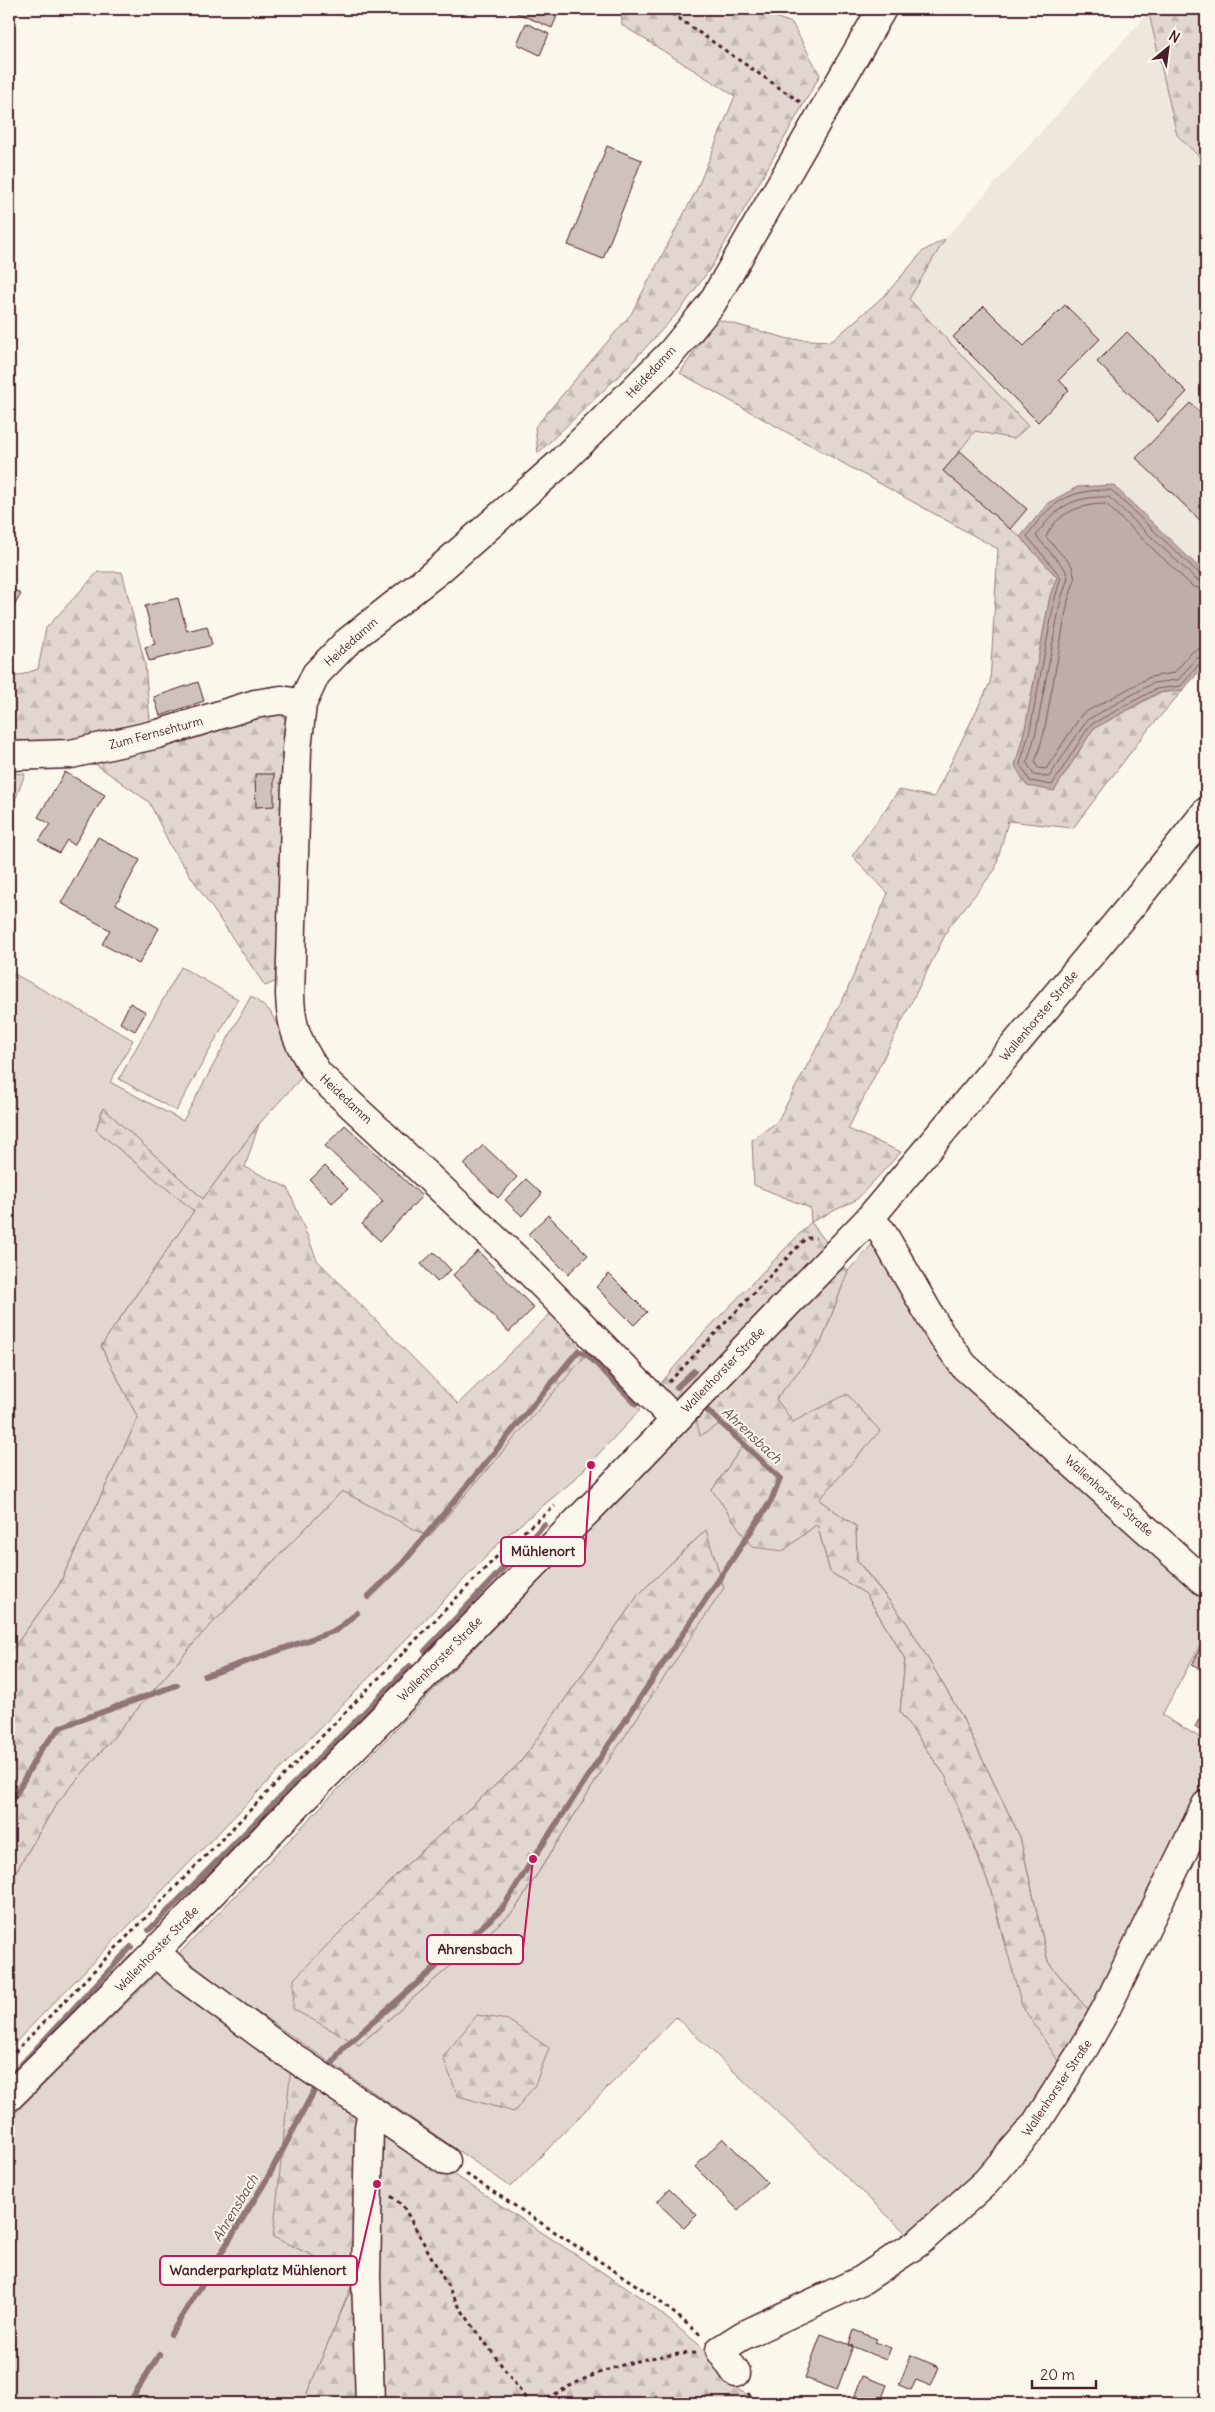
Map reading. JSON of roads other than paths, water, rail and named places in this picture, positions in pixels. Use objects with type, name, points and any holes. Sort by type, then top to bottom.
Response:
[{"type":"street","name":"Heidedamm","points":[[675,1420],[525,1267],[318,1074],[299,1045],[290,1015],[290,995],[297,749],[302,704],[316,674],[346,643],[440,569],[558,465],[671,353],[712,303],[882,9]]},
{"type":"street","name":"Zum Fernsehturm","points":[[9,756],[71,754],[158,734],[255,704],[281,700],[302,704]]},
{"type":"street","name":"Wallenhorster Straße","points":[[9,2097],[155,1952],[869,1219],[1131,906],[1206,812]]},
{"type":"street","name":"Wallenhorster Straße","points":[[869,1219],[882,1232],[940,1333],[964,1366],[1206,1583]]},
{"type":"street","name":"Wallenhorster Straße","points":[[736,2373],[720,2350],[742,2336],[862,2280],[920,2242],[986,2182],[1035,2125],[1084,2048],[1106,2009],[1206,1805]]},
{"type":"street","points":[[155,1952],[182,1976],[372,2113],[446,2161]]},
{"type":"street","points":[[370,2403],[366,2278],[369,2127],[372,2113]]},
{"type":"water","points":[[1113,485],[1206,574],[1206,664],[1183,690],[1158,693],[1093,729],[1054,791],[1027,786],[1015,766],[1025,729],[1050,596],[1057,577],[1020,537],[1048,503],[1077,487]]},
{"type":"waterway","points":[[368,1597],[403,1563],[578,1351],[587,1354],[636,1404]]},
{"type":"waterway","name":"Ahrensbach","points":[[677,1387],[694,1371]]},
{"type":"waterway","name":"Ahrensbach","points":[[329,2069],[342,2049],[502,1909],[533,1859],[771,1501],[780,1478],[707,1410]]},
{"type":"waterway","points":[[425,1651],[544,1525]]},
{"type":"waterway","points":[[205,1676],[337,1630],[357,1613]]},
{"type":"waterway","points":[[149,1930],[410,1666]]},
{"type":"waterway","points":[[13,1799],[41,1749],[61,1727],[177,1685]]},
{"type":"waterway","points":[[9,2078],[131,1947]]},
{"type":"waterway","name":"Ahrensbach","points":[[171,2334],[267,2179],[314,2091]]},
{"type":"waterway","name":"Ahrensbach","points":[[129,2403],[159,2355]]},
{"type":"place","name":"Mühlenort","points":[[591,1465]]},
{"type":"place","name":"Ahrensbach","points":[[533,1859]]},
{"type":"place","name":"Wanderparkplatz Mühlenort","points":[[377,2184]]}]
